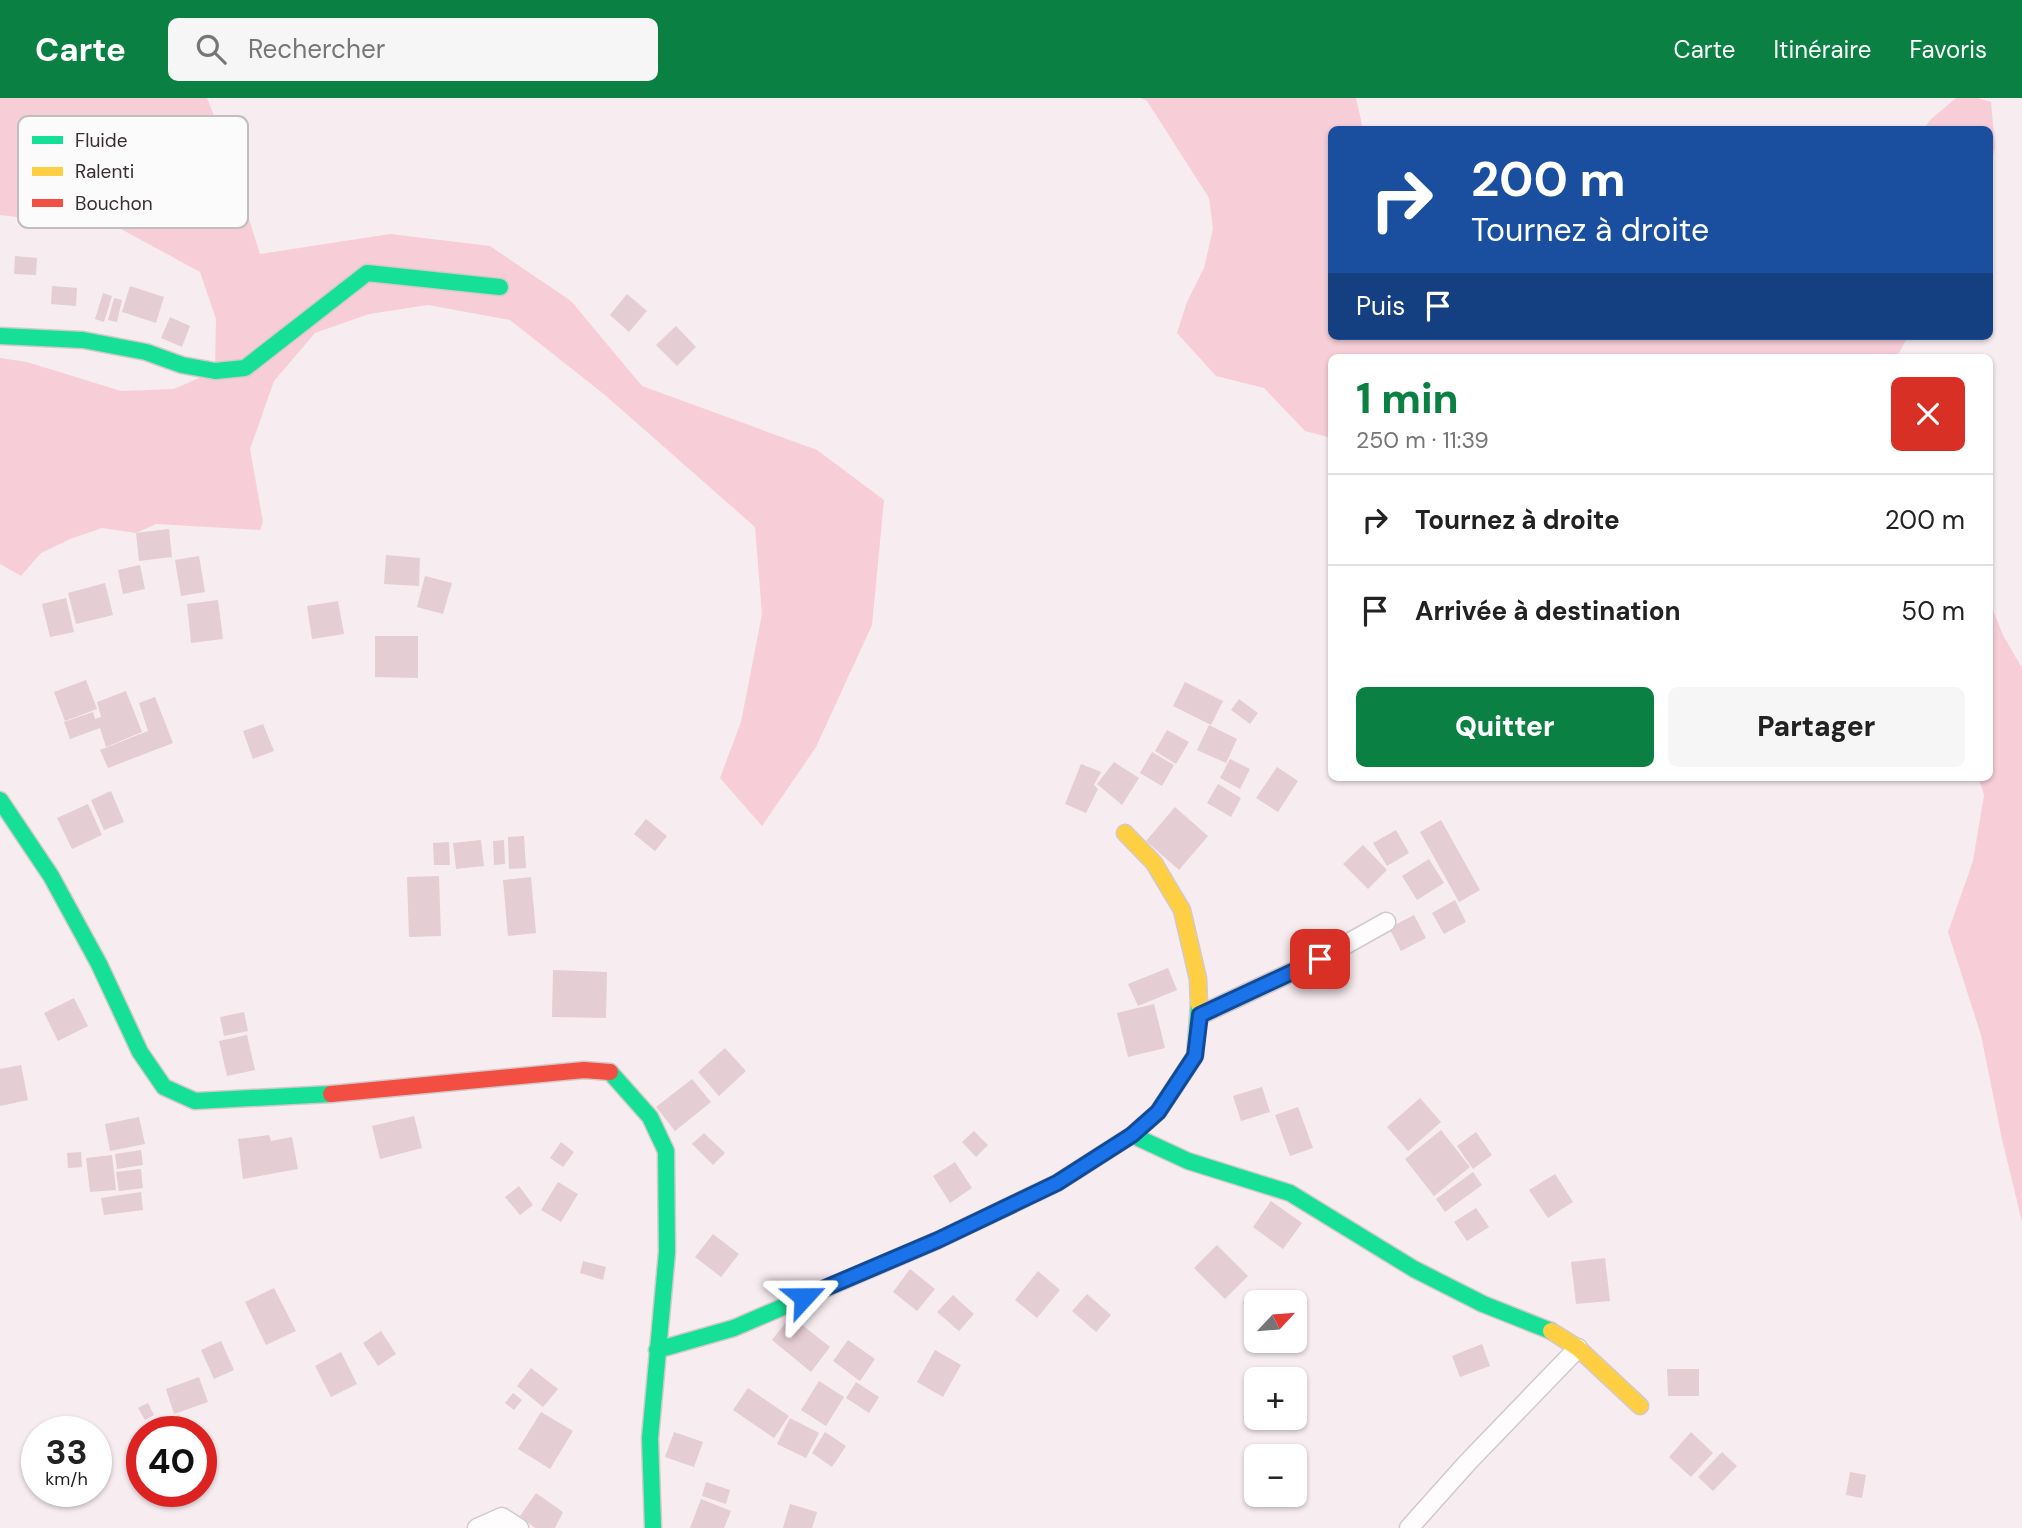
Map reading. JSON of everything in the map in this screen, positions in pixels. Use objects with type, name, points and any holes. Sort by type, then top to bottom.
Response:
[{"type":"street","points":[[0,336],[83,340],[146,352],[183,365],[215,371],[246,368],[367,273],[500,287]]},
{"type":"street","points":[[0,800],[51,876],[99,964],[140,1052],[164,1087],[195,1101],[308,1096],[584,1070],[610,1072],[650,1117],[666,1151],[667,1252],[650,1438],[653,1528]]},
{"type":"street","points":[[657,1350],[734,1328],[938,1240],[1057,1183],[1132,1135],[1158,1112],[1195,1056],[1200,1015],[1198,979],[1182,910],[1154,863],[1125,833]]},
{"type":"street","points":[[1200,1015],[1320,959],[1386,922]]},
{"type":"street","points":[[1132,1135],[1188,1161],[1290,1193],[1414,1269],[1483,1304],[1532,1322],[1578,1348],[1640,1406]]},
{"type":"street","points":[[1409,1528],[1468,1462],[1578,1348]]},
{"type":"street","points":[[477,1528],[502,1517],[519,1528]]},
{"type":"shaded area","points":[[0,98],[207,98],[214,116],[18,116],[18,217],[0,215]]},
{"type":"shaded area","points":[[1141,98],[1356,98],[1362,126],[1328,126],[1328,340],[1906,340],[1899,354],[1328,354],[1328,437],[1305,431],[1264,388],[1216,376],[1177,333],[1187,302],[1204,268],[1213,229],[1209,198],[1147,101]]},
{"type":"shaded area","points":[[1956,98],[1978,98],[1991,102],[1995,148],[1993,156],[1993,126],[1926,126]]},
{"type":"shaded area","points":[[248,216],[260,254],[390,234],[490,246],[571,301],[642,386],[817,450],[884,500],[872,625],[816,747],[762,826],[720,778],[741,722],[762,614],[755,527],[605,395],[510,320],[428,305],[369,314],[315,333],[274,381],[250,449],[263,522],[260,530],[156,524],[136,533],[102,528],[41,553],[21,576],[0,564],[0,358],[27,362],[121,391],[174,389],[215,371],[216,319],[200,272],[121,229],[112,228],[248,228]]},
{"type":"shaded area","points":[[1993,610],[2003,635],[2022,668],[2022,1222],[1981,1035],[1948,932],[1973,861],[1984,795],[1979,781],[1993,781]]},
{"type":"building","points":[[15,256],[37,258],[36,275],[14,274]]},
{"type":"building","points":[[52,286],[77,288],[76,306],[51,304]]},
{"type":"building","points":[[130,286],[164,297],[156,323],[122,312]]},
{"type":"building","points":[[103,293],[112,296],[104,322],[95,319]]},
{"type":"building","points":[[627,294],[647,311],[629,332],[610,315]]},
{"type":"building","points":[[114,298],[122,300],[117,322],[108,320]]},
{"type":"building","points":[[170,317],[190,326],[182,347],[161,338]]},
{"type":"building","points":[[676,326],[696,347],[677,366],[656,345]]},
{"type":"building","points":[[169,529],[172,557],[139,561],[136,533]]},
{"type":"building","points":[[386,555],[420,558],[419,586],[384,584]]},
{"type":"building","points":[[199,556],[205,592],[181,596],[175,560]]},
{"type":"building","points":[[140,565],[145,589],[123,594],[118,570]]},
{"type":"building","points":[[425,576],[452,583],[443,614],[417,607]]},
{"type":"building","points":[[105,583],[113,615],[76,624],[68,593]]},
{"type":"building","points":[[66,598],[74,632],[50,637],[42,604]]},
{"type":"building","points":[[218,600],[223,639],[191,643],[187,604]]},
{"type":"building","points":[[338,601],[344,634],[312,639],[307,606]]},
{"type":"building","points":[[375,636],[418,636],[418,678],[375,677]]},
{"type":"building","points":[[86,680],[97,709],[65,721],[54,692]]},
{"type":"building","points":[[1185,682],[1223,701],[1211,725],[1173,706]]},
{"type":"building","points":[[126,691],[142,732],[106,747],[100,728],[70,739],[64,722],[93,712],[95,719],[101,717],[97,702]]},
{"type":"building","points":[[155,697],[173,743],[108,768],[100,750],[148,731],[139,703]]},
{"type":"building","points":[[1239,699],[1258,713],[1250,724],[1231,710]]},
{"type":"building","points":[[263,724],[274,751],[253,759],[243,731]]},
{"type":"building","points":[[1209,725],[1237,739],[1226,763],[1197,750]]},
{"type":"building","points":[[1167,730],[1189,742],[1176,764],[1155,751]]},
{"type":"building","points":[[1152,752],[1174,765],[1162,786],[1140,773]]},
{"type":"building","points":[[1230,759],[1250,769],[1240,789],[1220,778]]},
{"type":"building","points":[[1114,762],[1139,778],[1122,805],[1097,784]]},
{"type":"building","points":[[1081,764],[1101,772],[1094,785],[1098,789],[1086,813],[1065,804]]},
{"type":"building","points":[[1277,767],[1298,781],[1278,812],[1256,798]]},
{"type":"building","points":[[1218,784],[1241,798],[1231,817],[1207,803]]},
{"type":"building","points":[[111,791],[124,822],[104,830],[91,800]]},
{"type":"building","points":[[88,804],[102,835],[72,849],[57,818]]},
{"type":"building","points":[[1175,807],[1208,836],[1179,870],[1146,841]]},
{"type":"building","points":[[646,819],[667,836],[655,851],[634,834]]},
{"type":"building","points":[[1441,820],[1480,890],[1459,902],[1420,832]]},
{"type":"building","points":[[1396,830],[1409,853],[1387,866],[1373,843]]},
{"type":"building","points":[[524,836],[526,868],[509,869],[508,837]]},
{"type":"building","points":[[481,840],[484,866],[456,869],[453,843]]},
{"type":"building","points":[[504,840],[505,864],[494,865],[493,841]]},
{"type":"building","points":[[449,842],[450,865],[434,865],[433,843]]},
{"type":"building","points":[[1363,845],[1387,870],[1368,889],[1343,864]]},
{"type":"building","points":[[1429,859],[1444,883],[1417,900],[1402,876]]},
{"type":"building","points":[[439,876],[441,936],[409,937],[407,877]]},
{"type":"building","points":[[531,877],[536,933],[508,936],[503,880]]},
{"type":"building","points":[[1455,900],[1466,922],[1444,934],[1432,913]]},
{"type":"building","points":[[1414,915],[1426,938],[1401,951],[1389,928]]},
{"type":"building","points":[[1168,968],[1177,990],[1138,1006],[1128,984]]},
{"type":"building","points":[[553,970],[607,972],[606,1018],[552,1017]]},
{"type":"building","points":[[74,998],[88,1026],[58,1041],[44,1013]]},
{"type":"building","points":[[1154,1004],[1165,1048],[1128,1057],[1117,1013]]},
{"type":"building","points":[[244,1012],[248,1031],[224,1036],[220,1017]]},
{"type":"building","points":[[247,1035],[255,1070],[227,1076],[219,1041]]},
{"type":"building","points":[[725,1048],[746,1071],[719,1096],[698,1072]]},
{"type":"building","points":[[21,1065],[28,1100],[0,1106],[0,1069]]},
{"type":"building","points":[[692,1079],[711,1102],[675,1131],[656,1107]]},
{"type":"building","points":[[1262,1087],[1270,1112],[1241,1121],[1233,1096]]},
{"type":"building","points":[[1420,1098],[1441,1122],[1408,1151],[1387,1127]]},
{"type":"building","points":[[1298,1107],[1313,1148],[1290,1156],[1275,1115]]},
{"type":"building","points":[[414,1116],[422,1148],[380,1159],[372,1126]]},
{"type":"building","points":[[139,1117],[145,1144],[110,1151],[105,1124]]},
{"type":"building","points":[[1441,1130],[1470,1167],[1434,1196],[1405,1159]]},
{"type":"building","points":[[974,1131],[988,1145],[976,1157],[962,1142]]},
{"type":"building","points":[[1476,1132],[1492,1155],[1473,1169],[1457,1146]]},
{"type":"building","points":[[704,1133],[725,1153],[713,1165],[692,1144]]},
{"type":"building","points":[[269,1135],[271,1141],[292,1137],[298,1169],[243,1179],[238,1139]]},
{"type":"building","points":[[561,1142],[574,1152],[563,1167],[550,1158]]},
{"type":"building","points":[[141,1150],[143,1165],[117,1169],[115,1154]]},
{"type":"building","points":[[81,1152],[82,1167],[68,1168],[67,1153]]},
{"type":"building","points":[[112,1155],[116,1190],[90,1192],[86,1158]]},
{"type":"building","points":[[955,1162],[972,1188],[950,1203],[933,1176]]},
{"type":"building","points":[[141,1169],[143,1188],[119,1191],[116,1172]]},
{"type":"building","points":[[1473,1172],[1482,1185],[1445,1212],[1436,1199]]},
{"type":"building","points":[[1555,1174],[1573,1202],[1548,1218],[1529,1190]]},
{"type":"building","points":[[558,1182],[578,1194],[561,1222],[541,1210]]},
{"type":"building","points":[[519,1186],[533,1205],[520,1215],[505,1197]]},
{"type":"building","points":[[141,1192],[143,1210],[104,1215],[101,1198]]},
{"type":"building","points":[[1271,1201],[1302,1223],[1283,1249],[1253,1227]]},
{"type":"building","points":[[1476,1208],[1489,1227],[1467,1241],[1454,1222]]},
{"type":"building","points":[[713,1234],[739,1254],[721,1277],[695,1257]]},
{"type":"building","points":[[1217,1245],[1248,1276],[1225,1299],[1194,1268]]},
{"type":"building","points":[[1605,1258],[1610,1301],[1576,1304],[1571,1262]]},
{"type":"building","points":[[583,1261],[606,1267],[603,1280],[580,1273]]},
{"type":"building","points":[[910,1269],[935,1289],[917,1311],[893,1292]]},
{"type":"building","points":[[1038,1271],[1060,1290],[1037,1318],[1015,1300]]},
{"type":"building","points":[[274,1288],[296,1331],[266,1345],[245,1302]]},
{"type":"building","points":[[1087,1294],[1111,1315],[1096,1332],[1072,1311]]},
{"type":"building","points":[[953,1295],[974,1314],[959,1331],[937,1312]]},
{"type":"building","points":[[791,1316],[830,1347],[811,1372],[772,1340]]},
{"type":"building","points":[[381,1331],[396,1354],[378,1366],[363,1343]]},
{"type":"building","points":[[848,1340],[875,1359],[860,1381],[833,1361]]},
{"type":"building","points":[[221,1341],[234,1370],[214,1379],[201,1350]]},
{"type":"building","points":[[1482,1344],[1490,1366],[1460,1377],[1452,1356]]},
{"type":"building","points":[[935,1350],[961,1365],[943,1397],[917,1382]]},
{"type":"building","points":[[341,1352],[357,1384],[331,1397],[315,1366]]},
{"type":"building","points":[[531,1368],[558,1389],[543,1407],[517,1386]]},
{"type":"building","points":[[1667,1369],[1699,1369],[1699,1396],[1668,1396]]},
{"type":"building","points":[[199,1377],[208,1402],[174,1414],[166,1389]]},
{"type":"building","points":[[819,1381],[844,1397],[826,1426],[801,1410]]},
{"type":"building","points":[[856,1382],[879,1397],[869,1413],[846,1398]]},
{"type":"building","points":[[748,1388],[789,1416],[774,1438],[733,1410]]},
{"type":"building","points":[[513,1393],[522,1400],[514,1410],[505,1403]]},
{"type":"building","points":[[148,1403],[154,1415],[143,1416],[138,1408]]},
{"type":"building","points":[[541,1412],[573,1431],[550,1469],[518,1449]]},
{"type":"building","points":[[790,1418],[819,1433],[806,1458],[777,1444]]},
{"type":"building","points":[[674,1432],[703,1442],[694,1467],[665,1457]]},
{"type":"building","points":[[825,1432],[846,1446],[832,1467],[812,1453]]},
{"type":"building","points":[[1691,1432],[1713,1453],[1691,1477],[1669,1457]]},
{"type":"building","points":[[1722,1452],[1737,1466],[1713,1491],[1698,1477]]},
{"type":"building","points":[[1850,1472],[1866,1475],[1862,1498],[1846,1495]]},
{"type":"building","points":[[706,1482],[730,1490],[726,1504],[702,1496]]},
{"type":"building","points":[[536,1493],[563,1512],[555,1528],[535,1528],[520,1516]]},
{"type":"building","points":[[701,1499],[731,1511],[724,1528],[690,1528]]},
{"type":"building","points":[[790,1504],[817,1512],[812,1528],[783,1528]]},
{"type":"traffic: fast","points":[[0,336],[83,340],[146,352],[182,365],[215,371],[245,368],[367,273],[500,287]]},
{"type":"traffic: fast","points":[[0,800],[51,876],[99,964],[140,1052],[164,1087],[195,1101],[331,1094]]},
{"type":"traffic: fast","points":[[657,1350],[734,1328],[938,1240],[1057,1183],[1132,1135],[1158,1112],[1195,1056],[1199,1005]]},
{"type":"traffic: fast","points":[[610,1072],[650,1117],[666,1151],[667,1252],[650,1438],[653,1528]]},
{"type":"traffic: fast","points":[[1132,1135],[1188,1161],[1290,1193],[1414,1269],[1483,1304],[1551,1331]]},
{"type":"traffic: slow","points":[[1125,833],[1154,863],[1182,910],[1198,979],[1199,1005]]},
{"type":"traffic: slow","points":[[1551,1331],[1578,1348],[1640,1406]]},
{"type":"traffic: jam","points":[[331,1094],[584,1070],[610,1072]]},
{"type":"route","points":[[804,1297],[938,1240],[1057,1183],[1132,1135],[1158,1112],[1195,1056],[1200,1015],[1320,959]]}]
